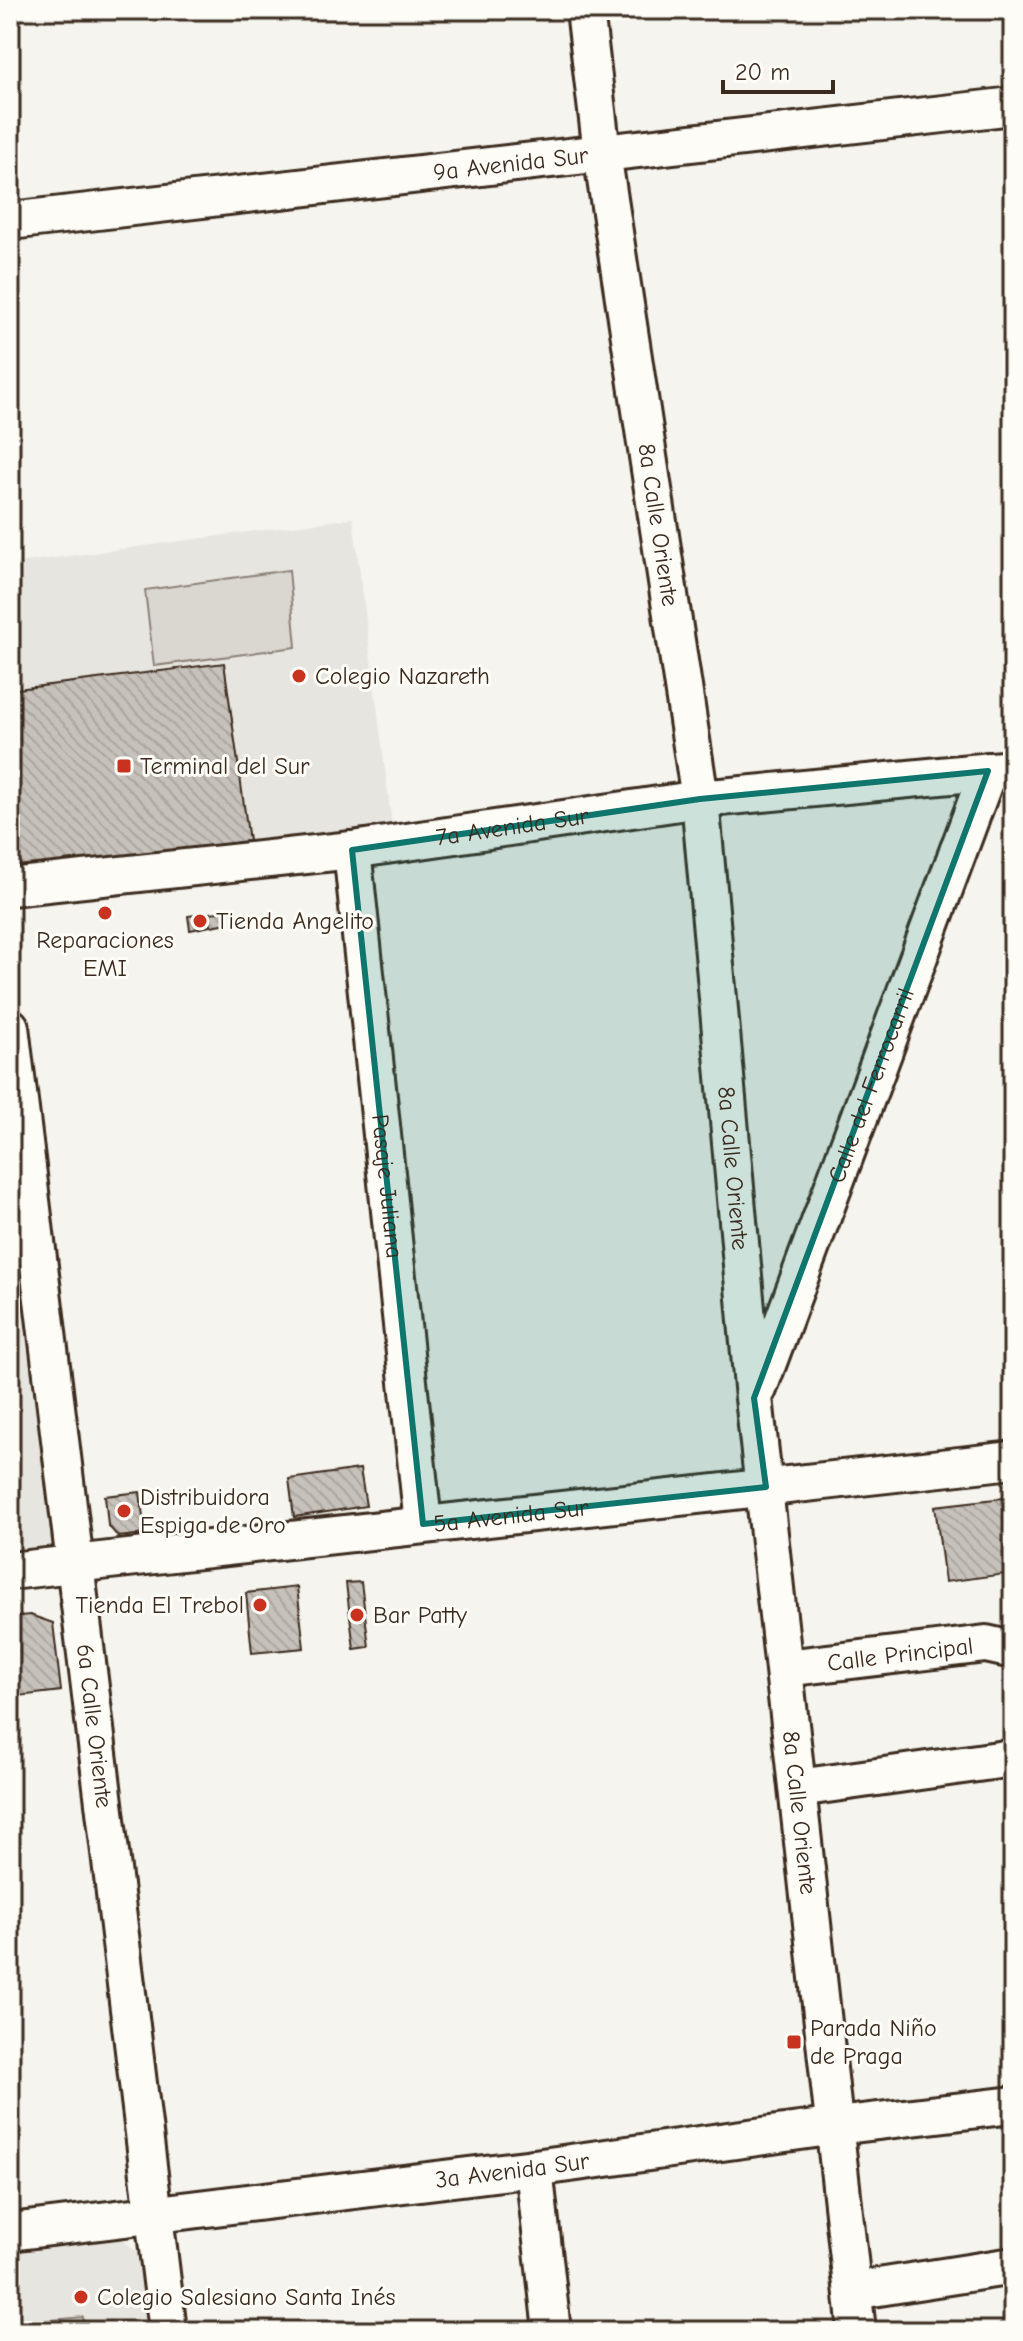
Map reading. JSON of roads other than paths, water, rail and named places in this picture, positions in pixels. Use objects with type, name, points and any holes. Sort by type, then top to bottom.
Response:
[{"type":"street","name":"8a Calle Oriente","points":[[585,10],[602,153],[700,799],[754,1398],[857,2331]]},
{"type":"street","name":"9a Avenida Sur","points":[[10,221],[1013,106]]},
{"type":"street","name":"7a Avenida Sur","points":[[10,887],[352,850],[700,799],[1001,770]]},
{"type":"street","name":"Calle del Ferrocarril","points":[[754,1398],[1001,770]]},
{"type":"street","name":"Pasaje Juliana","points":[[352,850],[423,1524]]},
{"type":"street","name":"6a Calle Oriente","points":[[10,1027],[168,2331]]},
{"type":"street","name":"5a Avenida Sur","points":[[10,1571],[1013,1460]]},
{"type":"street","name":"Calle Principal","points":[[785,1668],[986,1644],[1013,1650]]},
{"type":"street","points":[[798,1788],[1013,1758]]},
{"type":"street","name":"3a Avenida Sur","points":[[10,2232],[1013,2105]]},
{"type":"street","points":[[534,2168],[552,2331]]},
{"type":"street","points":[[853,2291],[1013,2266]]},
{"type":"place","name":"Colegio Nazareth","points":[[299,676]]},
{"type":"place","name":"Terminal del Sur","points":[[124,766]]},
{"type":"place","name":"Reparaciones EMI","points":[[105,913]]},
{"type":"place","name":"Tienda Angelito","points":[[200,921]]},
{"type":"place","name":"Distribuidora Espiga de Oro","points":[[124,1511]]},
{"type":"place","name":"Tienda El Trebol","points":[[260,1605]]},
{"type":"place","name":"Bar Patty","points":[[357,1615]]},
{"type":"place","name":"Parada Niño de Praga","points":[[794,2042]]},
{"type":"place","name":"Colegio Salesiano Santa Inés","points":[[81,2297]]}]
